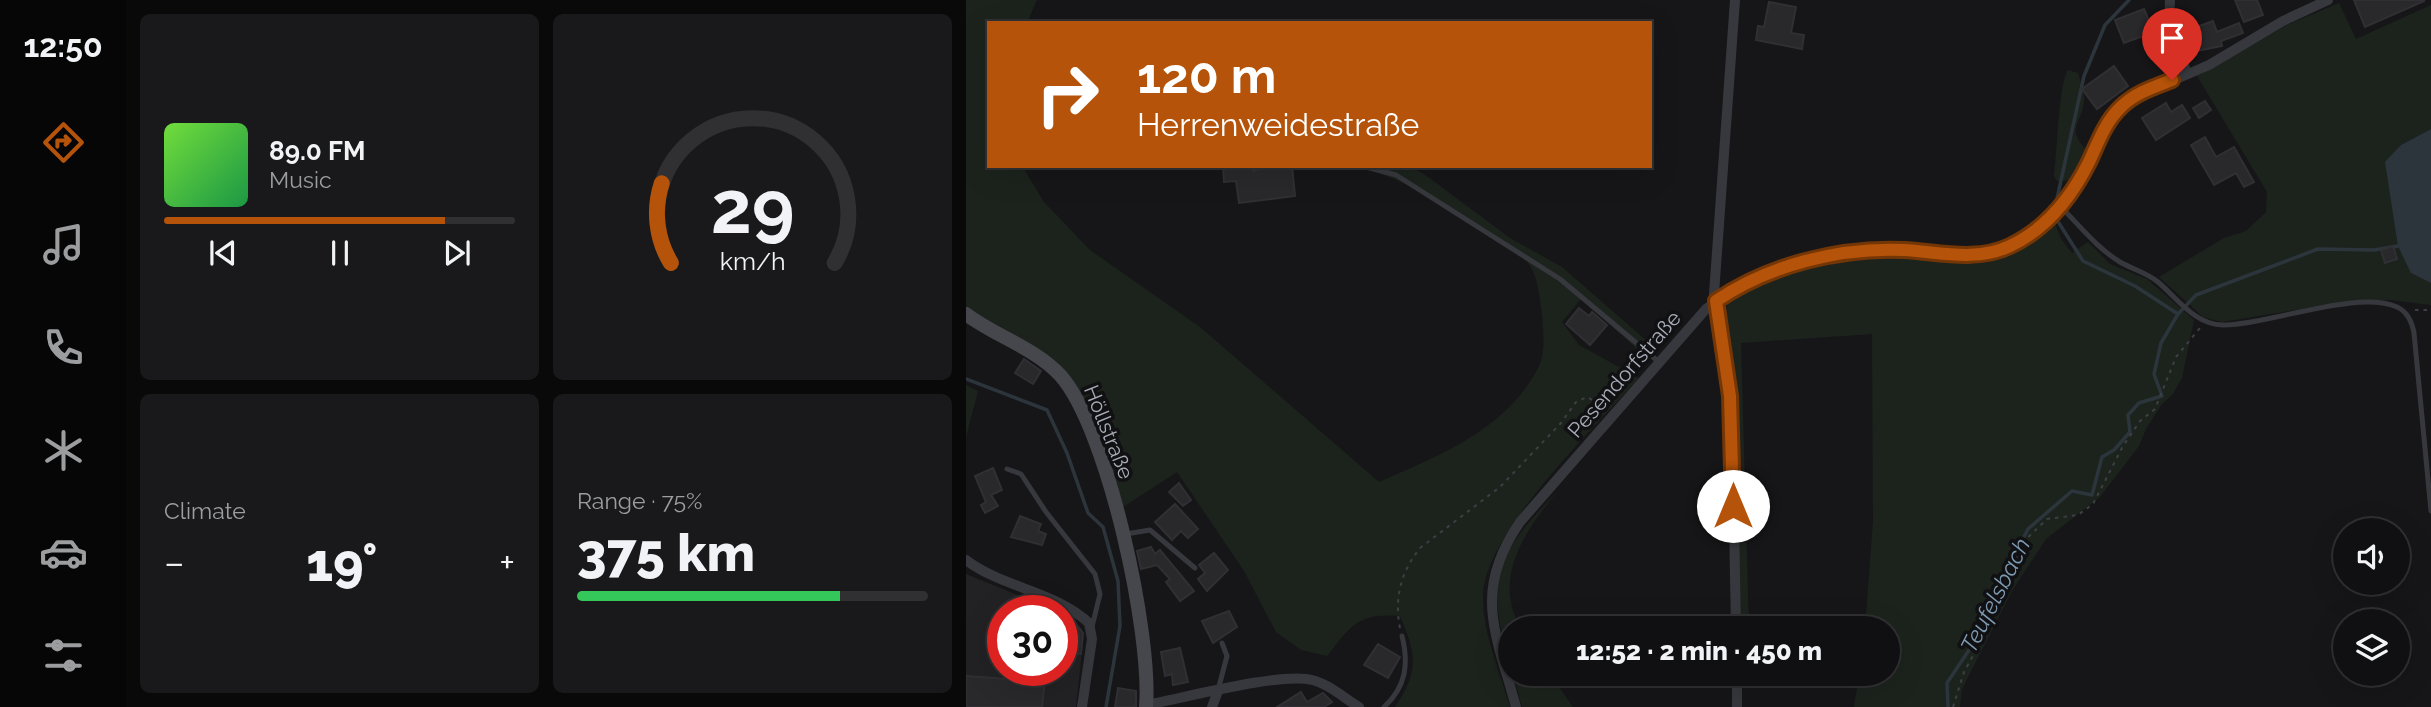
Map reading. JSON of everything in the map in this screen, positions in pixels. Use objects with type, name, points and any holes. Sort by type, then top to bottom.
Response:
[{"type":"street","points":[[1735,0],[1716,301],[1732,418],[1736,616]]},
{"type":"street","points":[[2170,0],[2169,24],[2187,74]]},
{"type":"street","name":"Pesendorfstraße","points":[[1516,707],[1491,612],[1490,596],[1496,564],[1520,522],[1659,362],[1716,301],[1760,277],[1843,254],[1902,250],[1986,255],[2020,241],[2061,207],[2078,183],[2108,124],[2120,108],[2147,90],[2219,60],[2283,21],[2328,0]]},
{"type":"street","name":"Höllstraße","points":[[966,314],[1042,360],[1069,387],[1096,450],[1124,535],[1145,663],[1146,706]]},
{"type":"street","points":[[966,560],[979,570]]},
{"type":"street","points":[[966,566],[1070,609],[1092,627],[1082,707]]},
{"type":"street","points":[[1146,706],[1262,682],[1304,679],[1321,683],[1357,707]]},
{"type":"street","points":[[1737,686],[1737,707]]},
{"type":"street","points":[[1212,707],[1218,691]]},
{"type":"lane","points":[[1370,168],[1396,175],[1560,279],[1659,362]]},
{"type":"lane","points":[[2061,207],[2109,254],[2156,280],[2205,321],[2237,324],[2364,304],[2388,304],[2403,310],[2414,332],[2431,511]]},
{"type":"lane","points":[[1007,469],[1021,474],[1046,512],[1095,574],[1100,594],[1092,627]]},
{"type":"lane","points":[[1124,535],[1150,530],[1195,568]]},
{"type":"lane","points":[[1384,707],[1396,695],[1404,678],[1406,657],[1402,636]]},
{"type":"lane","points":[[1218,691],[1227,656],[1222,643]]},
{"type":"path","points":[[2403,310],[2431,310]]},
{"type":"path","points":[[1953,707],[1964,672],[1987,630],[2023,542],[2047,519],[2078,515],[2093,504],[2123,446],[2140,421],[2155,409],[2176,357],[2205,321]]},
{"type":"path","points":[[1402,636],[1397,607],[1398,589],[1410,560],[1420,548],[1500,487],[1562,423],[1576,402],[1587,397],[1601,403],[1613,415]]},
{"type":"shaded area","points":[[966,0],[1037,0],[1028,21],[987,21],[987,168],[1023,168],[1044,202],[1090,250],[1200,327],[1379,482],[1470,438],[1491,424],[1509,407],[1526,388],[1539,366],[1543,327],[1536,280],[1523,258],[1412,188],[1384,175],[1353,168],[1412,168],[1424,174],[1510,238],[1562,267],[1656,349],[1645,356],[1581,299],[1562,322],[1579,345],[1639,378],[1544,482],[1501,544],[1487,573],[1483,598],[1486,625],[1498,669],[1498,686],[1503,686],[1510,707],[1395,707],[1408,683],[1413,663],[1410,642],[1400,616],[1374,617],[1357,623],[1327,656],[1301,650],[1276,632],[1244,571],[1177,472],[1123,507],[1072,385],[966,308]]},
{"type":"shaded area","points":[[2339,3],[2356,39],[2431,5],[2431,129],[2401,145],[2411,273],[2431,283],[2431,305],[2391,300],[2356,300],[2222,322],[2203,317],[2159,277],[2224,238],[2246,231],[2266,212],[2267,192],[2197,76],[2287,25]]},
{"type":"shaded area","points":[[2068,70],[2078,73],[2083,90],[2084,101],[2076,131],[2080,143],[2087,151],[2085,164],[2079,174],[2070,180],[2057,181],[2054,176],[2062,89]]},
{"type":"shaded area","points":[[2431,129],[2431,283],[2411,273],[2398,246],[2385,162],[2401,145]]},
{"type":"shaded area","points":[[2054,220],[2061,239],[2072,253],[2088,242],[2110,264],[2147,279],[2194,320],[2182,378],[2147,427],[2139,446],[2100,497],[2046,539],[2012,591],[1962,689],[1960,707],[1854,707],[1857,686],[1900,686],[1900,616],[1866,616],[1873,521],[1872,334],[1741,343],[1749,616],[1739,616],[1737,444],[1726,326],[1728,302],[1736,293],[1749,286],[1818,266],[1870,258],[1981,259],[2020,245]]},
{"type":"shaded area","points":[[966,385],[978,391],[966,437]]},
{"type":"shaded area","points":[[1558,491],[1534,521],[1516,555],[1510,591],[1516,616],[1499,616],[1498,589],[1501,570],[1520,533]]},
{"type":"shaded area","points":[[966,574],[1018,595],[987,595],[987,686],[1078,686],[1078,627],[1084,634],[1076,707],[966,707]]},
{"type":"shaded area","points":[[1516,686],[1558,686],[1573,707],[1522,707]]},
{"type":"building","points":[[2235,0],[2257,0],[2263,15],[2244,22]]},
{"type":"building","points":[[2354,0],[2424,0],[2424,1],[2365,27]]},
{"type":"building","points":[[1769,2],[1796,7],[1791,33],[1804,35],[1802,49],[1756,40],[1758,26],[1764,27]]},
{"type":"building","points":[[2144,9],[2154,32],[2124,43],[2115,20]]},
{"type":"building","points":[[2213,21],[2217,32],[2239,23],[2243,33],[2221,41],[2222,46],[2196,51],[2188,30]]},
{"type":"building","points":[[2114,66],[2128,86],[2097,109],[2082,89]]},
{"type":"building","points":[[2205,101],[2211,110],[2199,118],[2193,108]]},
{"type":"building","points":[[2166,103],[2171,112],[2182,105],[2190,118],[2156,140],[2142,118]]},
{"type":"building","points":[[2205,137],[2216,157],[2234,147],[2254,182],[2244,187],[2236,173],[2214,185],[2191,145]]},
{"type":"building","points":[[1223,168],[1252,168],[1253,171],[1264,168],[1292,168],[1295,196],[1239,203],[1236,181],[1224,182]]},
{"type":"building","points":[[2393,246],[2397,259],[2385,263],[2381,250]]},
{"type":"building","points":[[1579,308],[1589,316],[1592,312],[1607,325],[1590,345],[1566,324]]},
{"type":"building","points":[[1024,359],[1041,371],[1033,384],[1015,373]]},
{"type":"building","points":[[993,468],[1002,490],[991,495],[998,506],[985,513],[981,505],[986,502],[975,476]]},
{"type":"building","points":[[1179,483],[1191,500],[1183,506],[1169,492]]},
{"type":"building","points":[[1175,504],[1198,529],[1188,538],[1181,531],[1172,540],[1155,522]]},
{"type":"building","points":[[1020,516],[1041,524],[1038,531],[1046,534],[1042,545],[1011,537]]},
{"type":"building","points":[[1151,547],[1155,554],[1160,550],[1194,591],[1180,601],[1166,582],[1170,579],[1157,565],[1141,569],[1137,551]]},
{"type":"building","points":[[1214,553],[1228,570],[1207,591],[1198,579],[1205,573],[1199,565]]},
{"type":"building","points":[[1229,611],[1237,627],[1213,643],[1202,621]]},
{"type":"building","points":[[1078,626],[1083,633],[1081,654],[1078,654]]},
{"type":"building","points":[[1378,644],[1400,657],[1388,678],[1364,665]]},
{"type":"building","points":[[1180,648],[1188,682],[1173,685],[1172,674],[1165,676],[1161,652]]},
{"type":"building","points":[[966,676],[987,678],[987,686],[1044,686],[1042,707],[966,707]]},
{"type":"building","points":[[1118,688],[1136,691],[1136,707],[1115,707]]},
{"type":"building","points":[[1301,692],[1307,702],[1323,693],[1332,702],[1324,707],[1277,707]]},
{"type":"waterway","name":"Teufelsbach","points":[[2056,203],[2084,76],[2105,25],[2129,0]]},
{"type":"waterway","name":"Teufelsbach","points":[[2057,220],[2083,261],[2135,286],[2178,314]]},
{"type":"waterway","name":"Teufelsbach","points":[[1948,707],[1947,683],[1977,638],[2000,583],[2028,529],[2072,491],[2092,495],[2102,457],[2114,450],[2130,432],[2128,415],[2139,403],[2162,396],[2154,374],[2161,343],[2178,314],[2196,295],[2318,249],[2374,250],[2398,246]]},
{"type":"waterway","points":[[966,379],[1047,410],[1067,453],[1088,513],[1103,527],[1118,581],[1120,626],[1106,707]]},
{"type":"route","points":[[1733,506],[1730,396],[1716,301],[1760,277],[1813,260],[1843,254],[1902,250],[1971,256],[1986,255],[2013,245],[2041,226],[2061,207],[2078,183],[2104,130],[2120,108],[2132,98],[2172,80]]}]
